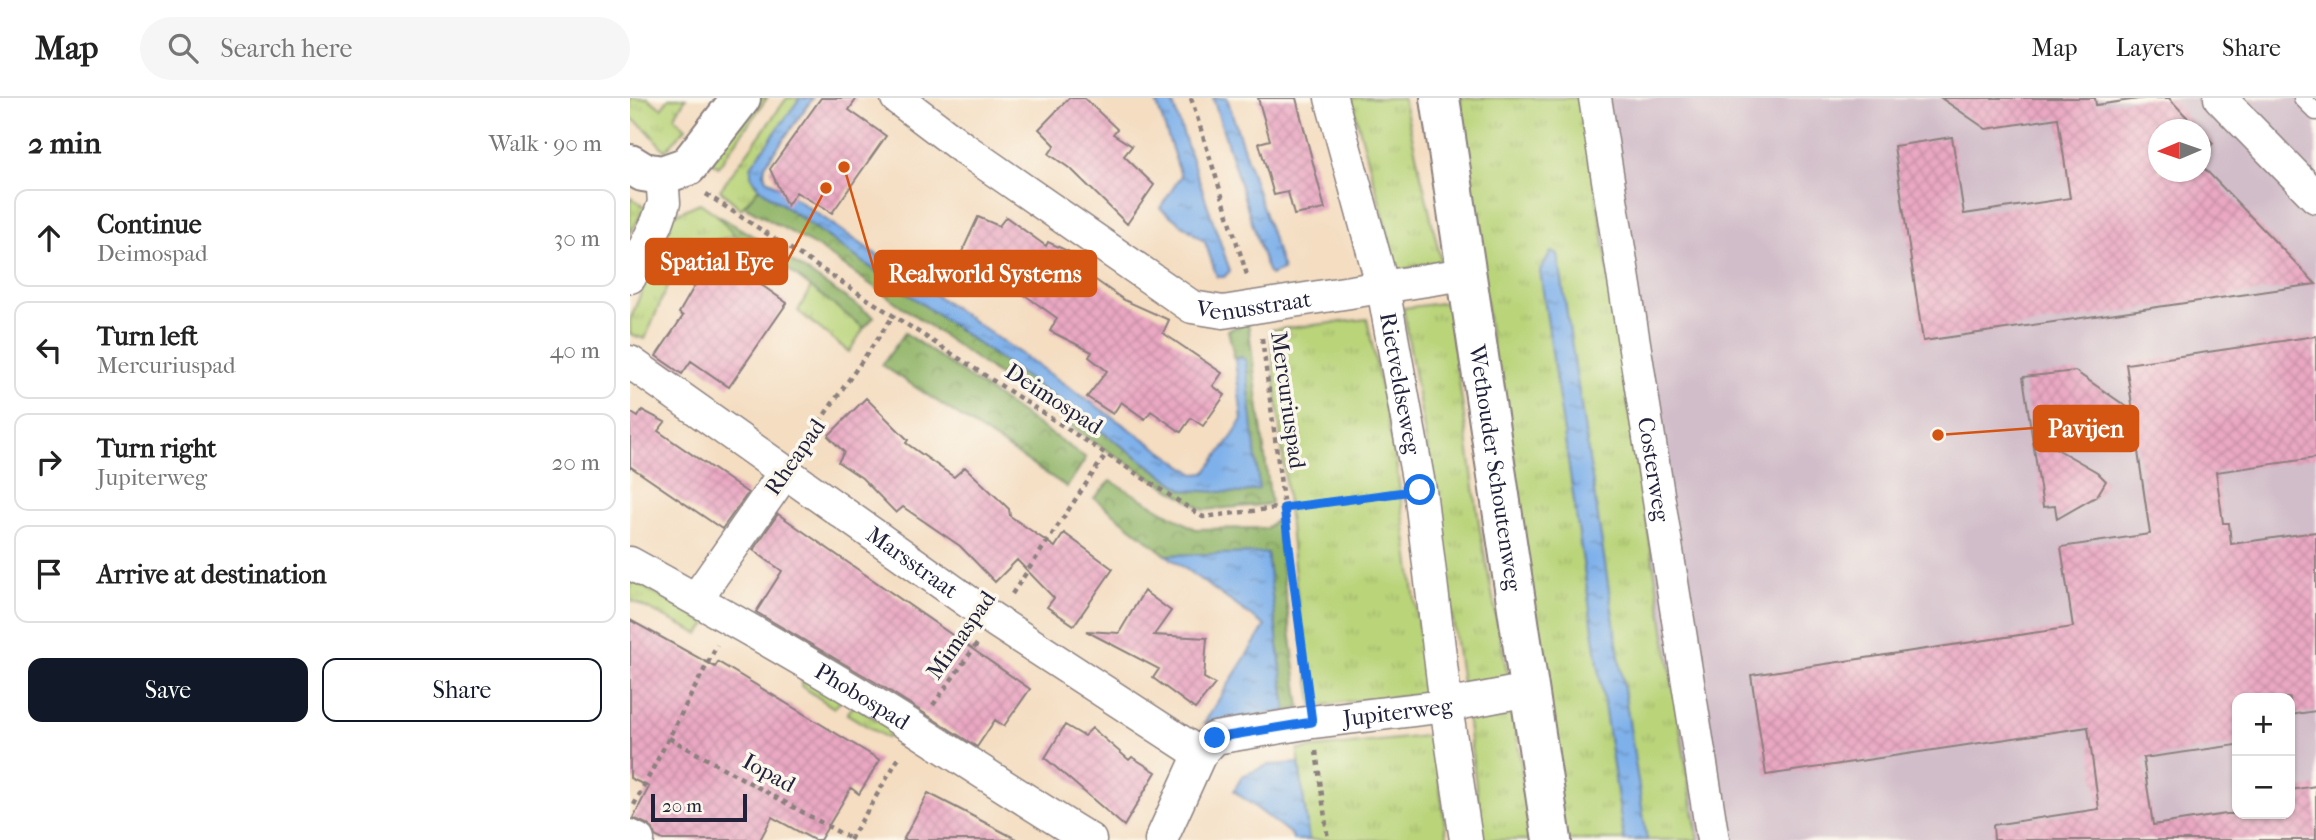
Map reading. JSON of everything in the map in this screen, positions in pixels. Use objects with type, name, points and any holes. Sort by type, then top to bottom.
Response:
[{"type":"street","points":[[630,277],[664,203],[646,169],[688,166],[741,98]]},
{"type":"street","name":"Venusstraat","points":[[897,98],[963,148],[1192,307],[1223,312],[1465,274]]},
{"type":"street","name":"Rietveldseweg","points":[[1331,98],[1383,288],[1420,490],[1446,706],[1466,840]]},
{"type":"street","name":"Wethouder Schoutenweg","points":[[1440,98],[1552,840]]},
{"type":"street","name":"Costerweg","points":[[1595,98],[1713,840]]},
{"type":"street","points":[[2220,98],[2316,197]]},
{"type":"street","name":"Marsstraat","points":[[630,362],[994,620],[1200,754]]},
{"type":"street","name":"Rheapad","points":[[696,599],[785,472]]},
{"type":"street","name":"Phobospad","points":[[630,563],[696,599],[915,729],[1090,840]]},
{"type":"street","name":"Jupiterweg","points":[[1200,754],[1215,738],[1312,722],[1446,706],[1528,691]]},
{"type":"street","points":[[1161,840],[1200,754]]},
{"type":"street","points":[[630,836],[638,840]]},
{"type":"lane","points":[[2302,98],[2316,112]]},
{"type":"path","name":"Mercuriuspad","points":[[1191,98],[1258,307],[1328,840]]},
{"type":"path","name":"Deimospad","points":[[702,192],[1203,517],[1420,490]]},
{"type":"path","name":"Rheapad","points":[[785,472],[894,315]]},
{"type":"path","name":"Mimaspad","points":[[851,840],[915,729],[994,620],[1107,454]]},
{"type":"path","points":[[630,814],[730,619]]},
{"type":"path","name":"Iopad","points":[[669,738],[851,840]]},
{"type":"shaded area","points":[[1514,98],[2316,98],[2316,840],[1615,840]]},
{"type":"green space","points":[[630,98],[648,98],[661,108],[669,98],[686,98],[674,117],[686,128],[665,151],[647,130],[630,117]]},
{"type":"green space","points":[[753,98],[767,98],[718,167],[710,160]]},
{"type":"green space","points":[[787,98],[800,98],[754,182],[759,188],[741,209],[720,190]]},
{"type":"green space","points":[[1351,98],[1403,98],[1441,261],[1395,271],[1383,214]]},
{"type":"green space","points":[[1460,98],[1582,98],[1698,840],[1564,840],[1476,237]]},
{"type":"green space","points":[[759,188],[1184,490],[1243,492],[1241,357],[1235,360],[1228,330],[1248,322],[1271,504],[1204,510],[1092,441],[819,248],[744,206]]},
{"type":"green space","points":[[630,197],[645,208],[630,234]]},
{"type":"green space","points":[[700,203],[717,215],[735,236],[684,247],[645,339],[630,334],[630,320],[673,215]]},
{"type":"green space","points":[[717,215],[760,240],[874,317],[864,328],[778,262],[735,236]]},
{"type":"green space","points":[[811,287],[864,328],[849,352],[798,311]]},
{"type":"green space","points":[[1448,302],[1480,530],[1508,677],[1462,683],[1429,458],[1403,308]]},
{"type":"green space","points":[[1367,319],[1396,463],[1428,695],[1313,707],[1300,624],[1270,330]]},
{"type":"green space","points":[[905,333],[1086,458],[1067,487],[882,365]]},
{"type":"green space","points":[[1111,481],[1195,529],[1267,528],[1276,520],[1300,708],[1286,711],[1267,554],[1166,555],[1094,498]]},
{"type":"green space","points":[[630,579],[707,624],[699,634],[630,600]]},
{"type":"green space","points":[[803,675],[843,699],[834,708],[801,686]]},
{"type":"green space","points":[[854,705],[895,732],[887,738],[847,714]]},
{"type":"green space","points":[[1513,708],[1532,840],[1483,840],[1467,716]]},
{"type":"green space","points":[[1433,735],[1447,840],[1308,840],[1298,750]]},
{"type":"water","points":[[800,98],[813,98],[765,165],[764,173],[767,179],[1195,474],[1205,473],[1242,419],[1235,360],[1241,357],[1246,360],[1259,489],[1239,493],[1184,490],[759,188],[751,175],[751,166]]},
{"type":"water","points":[[1155,98],[1171,98],[1230,271],[1224,277],[1217,277],[1205,242],[1160,208],[1181,176]]},
{"type":"water","points":[[1213,98],[1227,98],[1283,270],[1270,275],[1265,264]]},
{"type":"water","points":[[1551,252],[1558,254],[1647,840],[1624,840],[1540,271]]},
{"type":"water","points":[[1267,553],[1286,711],[1204,723],[1265,626],[1166,555]]},
{"type":"water","points":[[1299,763],[1309,840],[1293,840],[1292,835],[1234,791],[1242,776],[1268,765]]},
{"type":"building","points":[[821,98],[857,98],[849,110],[886,136],[832,213],[796,192],[787,206],[770,169]]},
{"type":"building","points":[[1069,98],[1084,98],[1117,129],[1113,134],[1132,146],[1124,156],[1154,185],[1127,224],[1072,170],[1049,154],[1055,145],[1039,129]]},
{"type":"building","points":[[1258,98],[1296,98],[1325,209],[1294,215],[1288,192],[1274,195],[1259,143],[1270,140]]},
{"type":"building","points":[[1941,98],[2095,98],[2096,105],[2145,98],[2169,98],[2189,119],[2148,119],[2148,182],[2211,182],[2211,175],[2316,284],[1923,341],[1894,146],[1952,137],[1964,214],[2070,198],[2058,118],[1986,129]]},
{"type":"building","points":[[978,217],[999,226],[1006,217],[1046,246],[1048,242],[1074,254],[1070,262],[1124,300],[1169,320],[1163,333],[1222,373],[1213,386],[1225,395],[1203,426],[1191,418],[1181,432],[1151,411],[1145,419],[1121,402],[1113,414],[1087,397],[1107,371],[1089,357],[1092,352],[1050,331],[1057,318],[1012,286],[1008,291],[956,265]]},
{"type":"building","points":[[714,252],[765,257],[750,277],[787,303],[729,387],[691,361],[682,374],[656,356],[683,316],[679,313]]},
{"type":"building","points":[[2316,336],[2316,458],[2216,472],[2223,523],[2229,523],[2231,544],[2316,532],[2316,711],[2295,714],[2295,693],[2232,693],[2232,746],[2143,758],[2153,825],[2226,814],[2232,814],[2232,819],[2295,819],[2295,789],[2316,786],[2316,840],[1994,840],[1993,825],[2099,809],[2088,727],[1766,775],[1751,675],[2073,627],[2061,547],[2150,534],[2134,424],[2038,438],[2097,472],[2106,481],[2097,496],[2057,519],[2055,506],[2043,507],[2023,377],[2075,371],[2133,411],[2126,364]]},
{"type":"building","points":[[866,398],[908,440],[906,443],[954,477],[965,467],[1009,509],[1010,516],[1055,547],[1064,533],[1113,569],[1074,625],[1047,607],[1054,598],[1017,560],[995,582],[960,546],[903,507],[896,513],[862,478],[838,462],[844,452],[828,436]]},
{"type":"building","points":[[642,410],[665,422],[658,431],[748,493],[722,529],[630,468],[630,412],[638,417]]},
{"type":"building","points":[[778,514],[1030,689],[1004,726],[995,720],[977,747],[882,686],[756,612],[782,571],[753,550]]},
{"type":"building","points":[[1144,591],[1171,611],[1154,635],[1207,638],[1204,678],[1215,684],[1195,709],[1153,678],[1159,669],[1086,631],[1119,633]]},
{"type":"building","points":[[630,620],[715,667],[718,662],[880,760],[859,794],[851,788],[820,840],[814,840],[772,817],[760,840],[663,840],[655,836],[653,829],[647,824],[633,818],[649,787],[630,778]]},
{"type":"building","points":[[1065,725],[1084,736],[1092,728],[1129,760],[1132,757],[1156,772],[1124,826],[1045,758]]},
{"type":"building","points":[[928,793],[961,810],[1018,840],[903,840]]},
{"type":"place","name":"Realworld Systems","points":[[844,167]]},
{"type":"place","name":"Spatial Eye","points":[[826,188]]},
{"type":"place","name":"Pavijen","points":[[1938,435]]},
{"type":"route","points":[[1215,738],[1312,722],[1284,508],[1420,490]]}]
